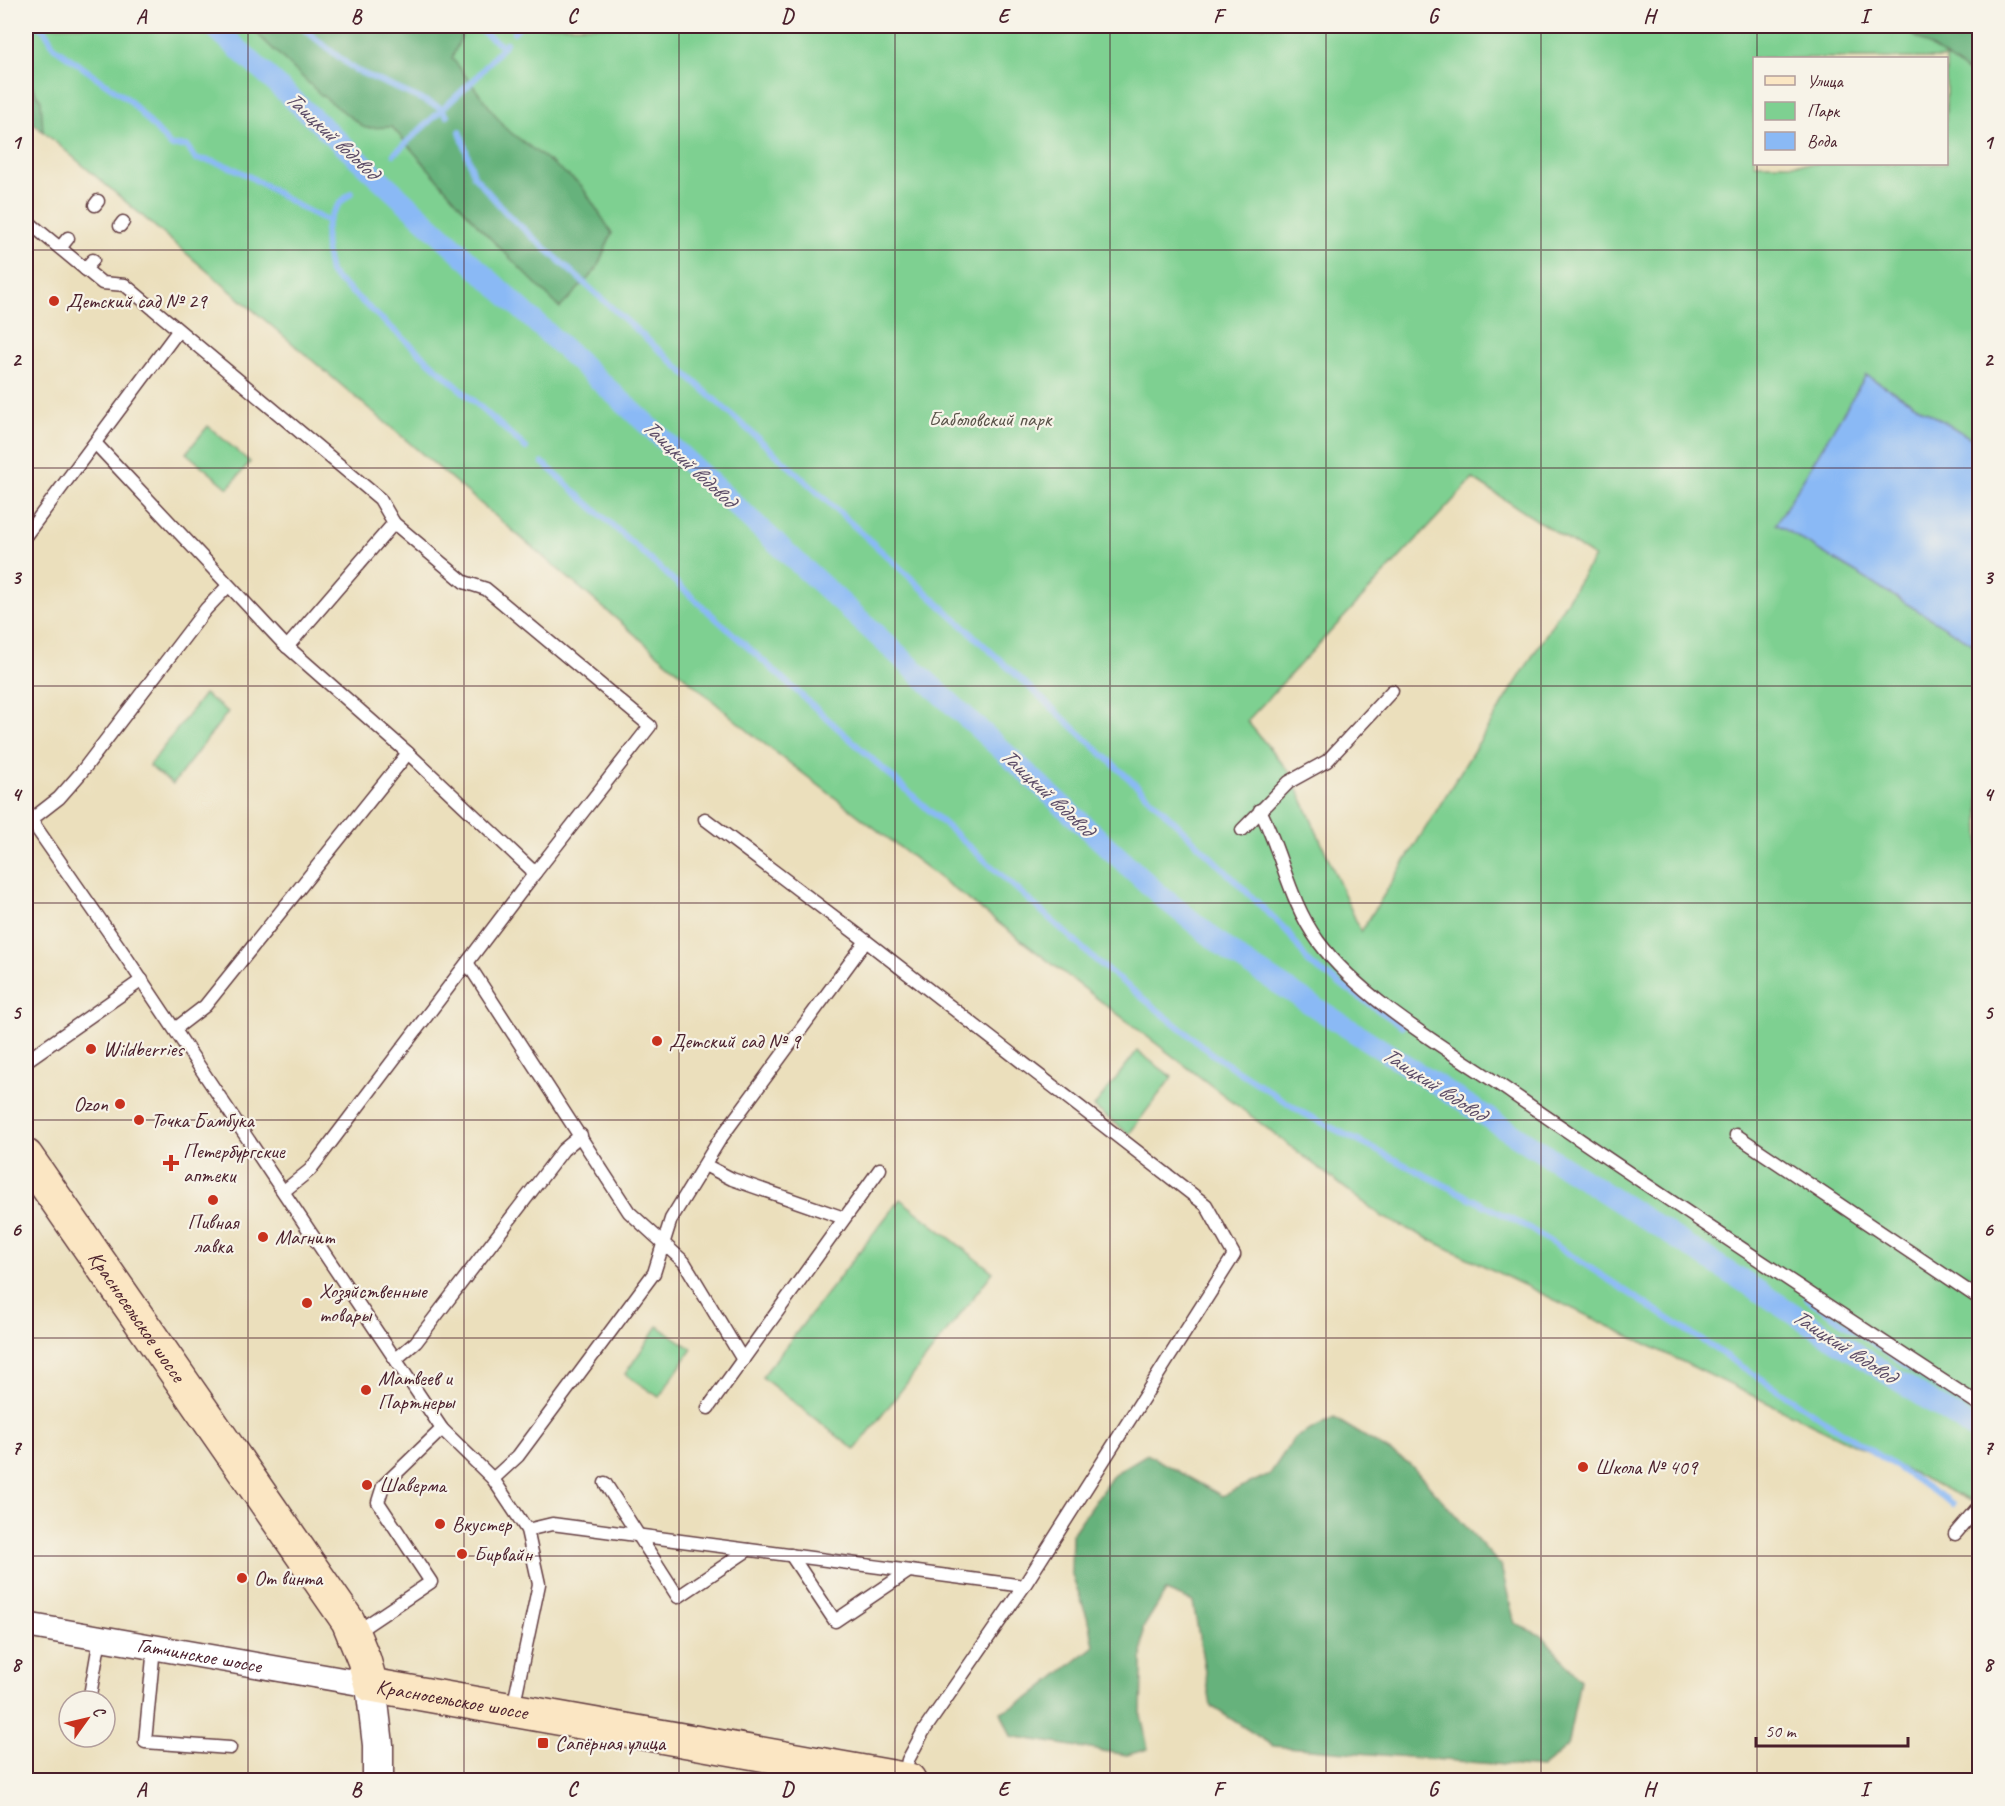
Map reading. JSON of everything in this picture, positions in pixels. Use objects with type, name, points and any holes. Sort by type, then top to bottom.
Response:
[{"type":"main road","name":"Красносельское шоссе","points":[[26,1156],[354,1633],[371,1685],[907,1780]]},
{"type":"street","name":"Гатчинское шоссе","points":[[26,1625],[371,1685]]},
{"type":"street","points":[[371,1685],[378,1745],[378,1780]]},
{"type":"lane","points":[[26,220],[64,243],[89,264],[102,283],[124,285],[380,499],[394,524],[411,530],[464,582],[486,589],[651,726],[535,873],[310,1170],[284,1191]]},
{"type":"lane","points":[[26,535],[178,332]]},
{"type":"lane","points":[[96,444],[287,647],[408,753],[535,873]]},
{"type":"lane","points":[[287,647],[394,524]]},
{"type":"lane","points":[[228,586],[206,609],[80,774],[59,798],[29,816],[142,980],[442,1429],[493,1479],[527,1530],[539,1584],[513,1710]]},
{"type":"lane","points":[[1242,830],[1288,782],[1327,761],[1392,691]]},
{"type":"lane","points":[[175,1029],[205,1006],[408,753]]},
{"type":"lane","points":[[1260,810],[1274,836],[1298,906],[1318,941],[1377,999],[1703,1226],[1980,1405]]},
{"type":"lane","points":[[705,819],[1206,1205],[1234,1255],[1024,1586],[917,1742],[908,1760],[907,1780]]},
{"type":"lane","points":[[493,1479],[518,1456],[654,1273],[671,1219],[720,1139],[866,941]]},
{"type":"lane","points":[[468,964],[629,1212],[684,1262],[743,1360]]},
{"type":"lane","points":[[26,1061],[142,980]]},
{"type":"lane","points":[[396,1359],[416,1342],[563,1150],[581,1135]]},
{"type":"lane","points":[[1736,1135],[1980,1299]]},
{"type":"lane","points":[[705,1165],[732,1179],[844,1218]]},
{"type":"lane","points":[[708,1408],[880,1169]]},
{"type":"lane","points":[[354,1633],[431,1582],[378,1502],[383,1486],[442,1429]]},
{"type":"lane","points":[[605,1483],[678,1597],[748,1550]]},
{"type":"lane","points":[[1955,1534],[1980,1505]]},
{"type":"lane","points":[[527,1530],[552,1524],[1024,1586]]},
{"type":"lane","points":[[791,1555],[835,1621],[909,1571]]},
{"type":"lane","points":[[91,1689],[100,1638]]},
{"type":"lane","points":[[154,1647],[145,1742],[230,1748]]},
{"type":"green space","name":"Баболовский парк","points":[[26,26],[1979,26],[1979,1505],[1383,1217],[753,735],[26,117]],"holes":[[[1473,479],[1594,557],[1361,932],[1291,774],[1247,721]]]},
{"type":"green space","points":[[249,26],[447,26],[462,35],[452,58],[506,129],[581,185],[612,233],[596,270],[560,308],[482,230],[392,127],[365,128],[320,94]]},
{"type":"green space","points":[[1900,26],[1979,26],[1979,79]]},
{"type":"green space","points":[[26,78],[41,100],[43,132],[26,117]]},
{"type":"green space","points":[[208,426],[250,462],[228,488],[186,453]]},
{"type":"green space","points":[[204,694],[228,712],[173,784],[149,766]]},
{"type":"green space","points":[[1137,1051],[1172,1077],[1129,1134],[1094,1107]]},
{"type":"green space","points":[[900,1199],[993,1272],[855,1450],[762,1377]]},
{"type":"green space","points":[[658,1326],[692,1349],[659,1397],[625,1374]]},
{"type":"green space","points":[[1334,1418],[1409,1463],[1501,1566],[1515,1624],[1543,1636],[1580,1680],[1567,1747],[1542,1768],[1273,1746],[1211,1706],[1193,1602],[1166,1591],[1143,1628],[1141,1715],[1148,1749],[1127,1755],[1011,1736],[1001,1712],[1029,1698],[1094,1646],[1090,1625],[1071,1572],[1072,1534],[1114,1474],[1147,1454],[1222,1496],[1270,1474],[1294,1438]]},
{"type":"water","points":[[1866,375],[1979,443],[1979,648],[1776,524]]},
{"type":"waterway","points":[[38,26],[45,31],[55,48],[129,100],[171,146],[187,146],[195,159],[230,167],[327,220]]},
{"type":"waterway","name":"Таицкий водовод","points":[[213,26],[1161,896],[1237,957],[1980,1433]]},
{"type":"waterway","points":[[300,26],[355,70],[441,108],[447,116]]},
{"type":"waterway","points":[[475,26],[503,47]]},
{"type":"waterway","points":[[514,32],[520,26]]},
{"type":"waterway","points":[[394,154],[476,78],[506,43]]},
{"type":"waterway","points":[[460,131],[474,176],[508,215],[790,467],[1148,796],[1287,931],[1310,964],[1402,1026]]},
{"type":"waterway","points":[[351,193],[334,211],[326,228],[325,238],[330,273],[526,448]]},
{"type":"waterway","points":[[543,463],[1099,963],[1215,1056],[1303,1113],[1529,1228],[1953,1504]]},
{"type":"waterway","points":[[1806,1298],[1980,1415]]},
{"type":"place","name":"Детский сад № 29","points":[[54,301]]},
{"type":"place","name":"Детский сад № 9","points":[[657,1041]]},
{"type":"place","name":"Wildberries","points":[[91,1049]]},
{"type":"place","name":"Ozon","points":[[120,1104]]},
{"type":"place","name":"Точка Бамбука","points":[[139,1120]]},
{"type":"place","name":"Петербургские аптеки","points":[[171,1163]]},
{"type":"place","name":"Пивная лавка","points":[[213,1200]]},
{"type":"place","name":"Магнит","points":[[263,1237]]},
{"type":"place","name":"Хозяйственные товары","points":[[307,1303]]},
{"type":"place","name":"Матвеев и Партнеры","points":[[366,1390]]},
{"type":"place","name":"Школа № 409","points":[[1583,1467]]},
{"type":"place","name":"Шаверма","points":[[367,1485]]},
{"type":"place","name":"Вкустер","points":[[440,1524]]},
{"type":"place","name":"Бирвайн","points":[[462,1554]]},
{"type":"place","name":"От винта","points":[[242,1578]]},
{"type":"place","name":"Сапёрная улица","points":[[543,1743]]}]
